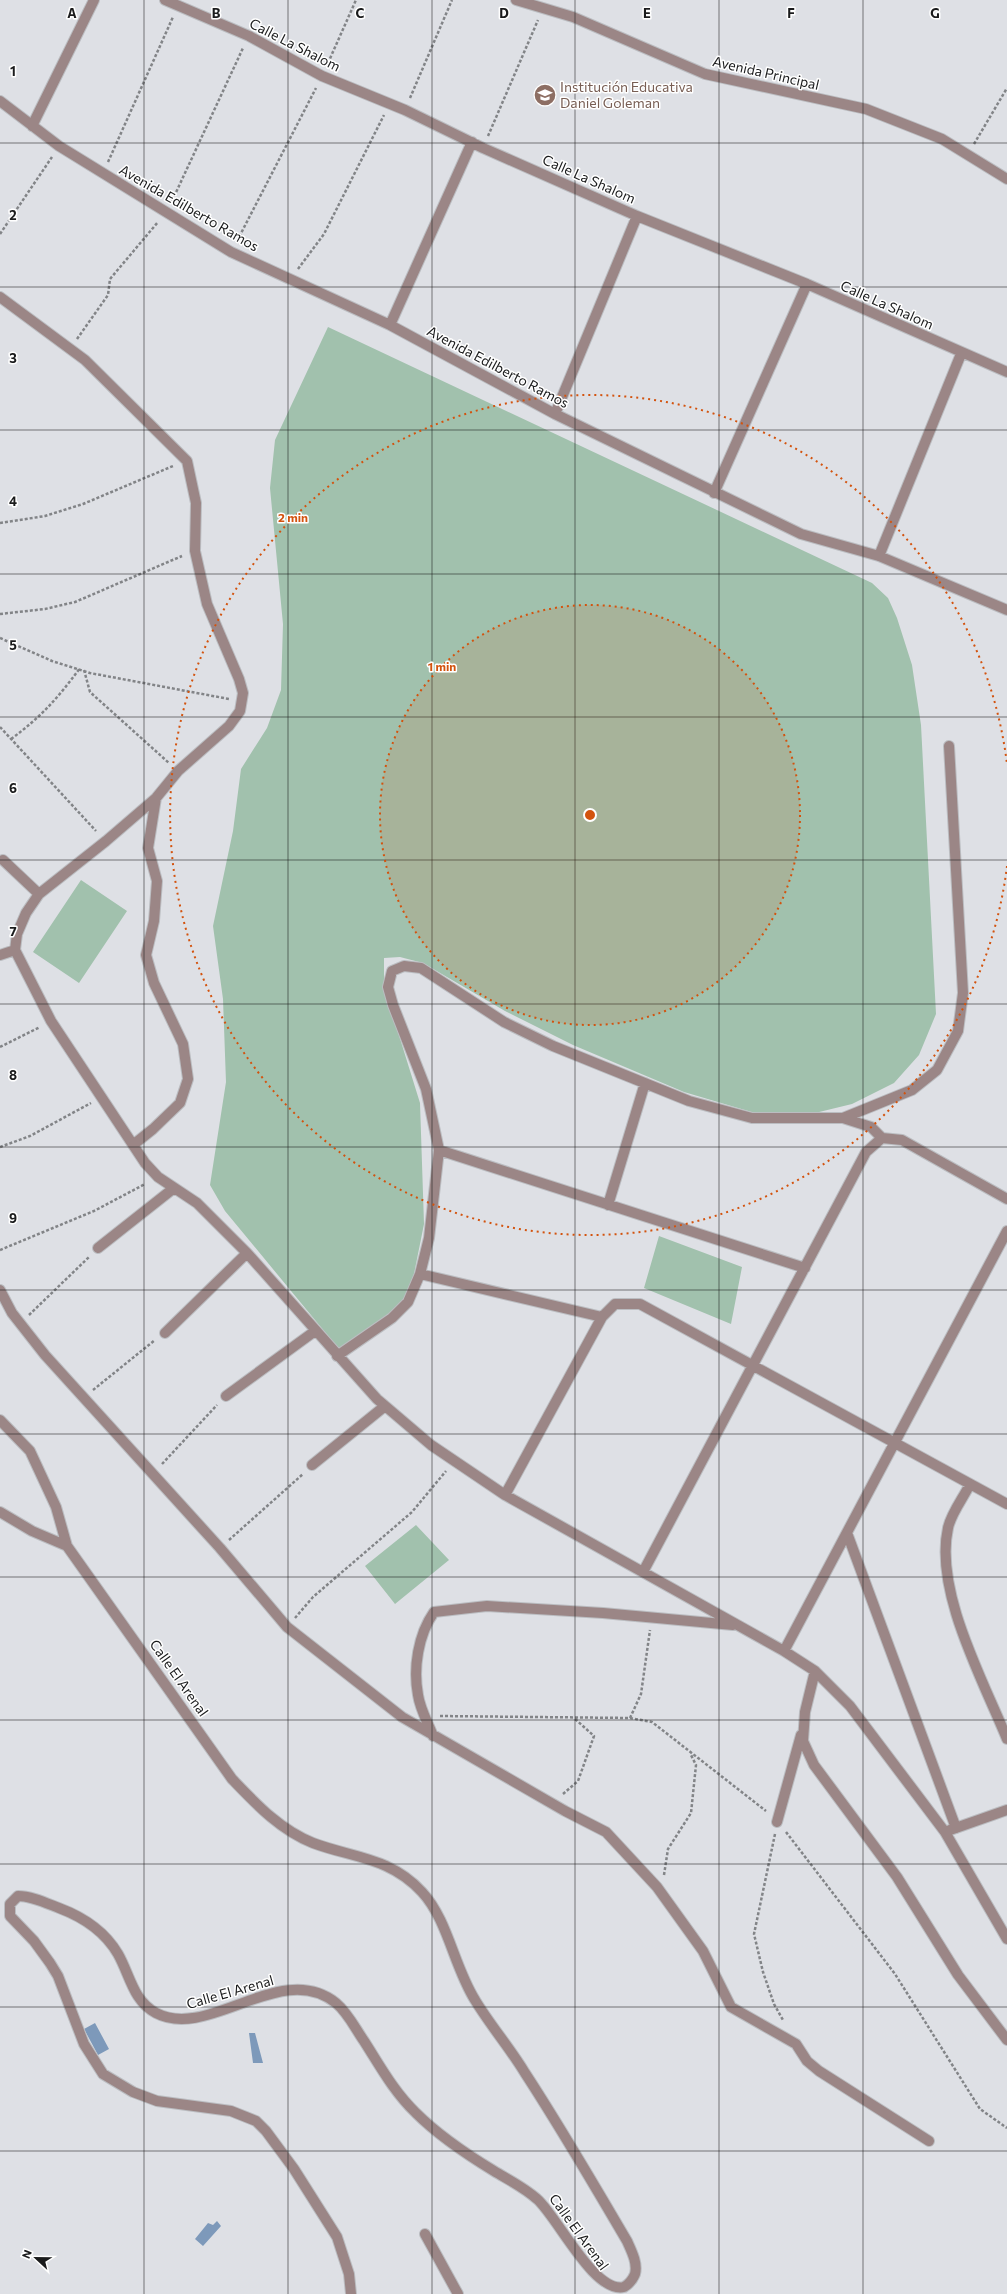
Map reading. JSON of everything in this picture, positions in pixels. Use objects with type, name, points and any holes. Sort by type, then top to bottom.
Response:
[{"type":"street","points":[[32,126],[94,0]]},
{"type":"street","name":"Calle La Shalom","points":[[165,0],[249,36],[322,76],[405,110],[483,148],[637,216],[807,284],[961,354],[1007,372]]},
{"type":"street","name":"Avenida Principal","points":[[516,0],[573,17],[705,74],[866,109],[942,139],[1007,179]]},
{"type":"street","name":"Avenida Edilberto Ramos","points":[[0,102],[59,146],[231,252],[390,325],[555,414],[714,493],[801,534],[879,556],[1007,610]]},
{"type":"street","points":[[390,325],[472,142]]},
{"type":"street","points":[[555,414],[637,216]]},
{"type":"street","points":[[714,493],[807,284]]},
{"type":"street","points":[[0,297],[85,360],[186,461],[196,504],[195,551],[207,604],[239,679],[243,693],[240,711],[229,726],[178,771],[156,798],[106,841],[38,894],[26,913],[17,934],[15,950],[51,1021],[145,1163],[158,1177],[197,1203],[246,1254],[314,1331],[385,1406],[431,1445],[505,1494],[784,1651],[815,1671],[850,1706],[945,1832],[1007,1938]]},
{"type":"street","points":[[879,556],[961,354]]},
{"type":"street","points":[[843,1118],[912,1090],[937,1070],[958,1031],[963,992],[949,746]]},
{"type":"street","points":[[133,1145],[153,1129],[180,1103],[188,1079],[183,1044],[154,983],[146,956],[154,921],[157,881],[148,848],[156,798]]},
{"type":"street","points":[[3,860],[38,894]]},
{"type":"street","points":[[0,955],[15,950]]},
{"type":"street","points":[[337,1356],[392,1318],[408,1302],[420,1274],[428,1238],[439,1150],[426,1089],[393,1005],[388,987],[392,971],[404,966],[421,968],[504,1022],[553,1046],[689,1101],[752,1118],[843,1118],[871,1128],[882,1138],[902,1140],[1007,1199]]},
{"type":"street","points":[[608,1205],[645,1083]]},
{"type":"street","points":[[643,1572],[866,1152],[882,1138]]},
{"type":"street","points":[[439,1150],[805,1268]]},
{"type":"street","points":[[98,1248],[174,1188]]},
{"type":"street","points":[[784,1651],[1007,1231]]},
{"type":"street","points":[[165,1333],[246,1254]]},
{"type":"street","points":[[420,1274],[602,1317]]},
{"type":"street","points":[[0,1290],[12,1313],[45,1355],[154,1473],[287,1627],[402,1717],[552,1804],[606,1832],[661,1893],[703,1951],[731,2007],[796,2044],[807,2061],[819,2071],[929,2141]]},
{"type":"street","points":[[505,1494],[602,1317],[616,1304],[640,1304],[1007,1504]]},
{"type":"street","points":[[226,1396],[314,1331]]},
{"type":"street","points":[[312,1465],[385,1406]]},
{"type":"street","name":"Calle El Arenal","points":[[0,1420],[30,1451],[56,1507],[66,1546],[232,1778],[260,1809],[285,1828],[313,1843],[383,1864],[407,1879],[422,1892],[439,1920],[465,1983],[475,2000],[525,2072],[628,2241],[636,2268],[632,2278],[622,2287],[614,2290],[602,2285],[592,2276],[551,2213],[538,2199],[468,2155],[437,2133],[415,2112],[390,2083],[348,2016],[336,2003],[324,1996],[308,1991],[292,1990],[262,1997],[196,2018],[182,2020],[168,2018],[145,2006],[136,1994],[118,1954],[104,1935],[93,1925],[69,1911],[31,1898],[18,1896],[13,1899],[9,1908],[10,1916],[34,1941],[58,1976],[84,2044],[103,2074],[133,2092],[157,2101],[231,2111],[256,2121],[266,2131],[294,2169],[337,2237],[349,2274],[351,2294]]},
{"type":"street","points":[[970,1484],[948,1526],[945,1554],[957,1620],[1007,1739]]},
{"type":"street","points":[[0,1512],[32,1531],[66,1546]]},
{"type":"street","points":[[846,1533],[956,1828]]},
{"type":"street","points":[[433,1736],[418,1696],[416,1668],[425,1625],[434,1612],[487,1606],[652,1617],[737,1625]]},
{"type":"street","points":[[777,1822],[804,1724],[815,1671]]},
{"type":"street","points":[[804,1724],[803,1742],[814,1765],[897,1877],[958,1976],[1007,2040]]},
{"type":"street","points":[[945,1832],[1007,1810]]},
{"type":"street","points":[[425,2234],[458,2294]]},
{"type":"path","points":[[231,252],[322,76],[356,0]]},
{"type":"path","points":[[405,110],[452,0]]},
{"type":"path","points":[[102,173],[178,5]]},
{"type":"path","points":[[483,148],[543,8]]},
{"type":"path","points":[[967,154],[1007,88]]},
{"type":"path","points":[[291,279],[324,234],[390,104]]},
{"type":"path","points":[[0,234],[59,146]]},
{"type":"path","points":[[0,523],[45,516],[83,504],[186,461]]},
{"type":"path","points":[[0,614],[45,609],[75,602],[195,551]]},
{"type":"path","points":[[0,638],[52,661],[80,668],[90,673],[242,701]]},
{"type":"path","points":[[10,739],[29,726],[57,700],[80,668]]},
{"type":"path","points":[[83,670],[90,692],[178,771]]},
{"type":"path","points":[[0,727],[106,841]]},
{"type":"path","points":[[0,1047],[51,1021]]},
{"type":"path","points":[[0,1147],[30,1136],[102,1097]]},
{"type":"path","points":[[0,1250],[94,1211],[158,1177]]},
{"type":"path","points":[[20,1324],[98,1248]]},
{"type":"path","points":[[84,1397],[165,1333]]},
{"type":"path","points":[[154,1473],[226,1396]]},
{"type":"path","points":[[287,1627],[313,1597],[412,1512],[454,1460]]},
{"type":"path","points":[[220,1548],[312,1465]]},
{"type":"path","points":[[630,1718],[642,1694],[652,1617]]},
{"type":"path","points":[[425,1716],[630,1718],[652,1722],[777,1822],[801,1849],[895,1974],[980,2109],[1007,2128]]},
{"type":"path","points":[[552,1804],[578,1781],[594,1736],[574,1717]]},
{"type":"path","points":[[661,1893],[668,1849],[691,1813],[696,1765],[690,1752]]},
{"type":"path","points":[[777,1822],[754,1934],[762,1972],[774,2004],[785,2024]]},
{"type":"green space","points":[[328,327],[872,583],[888,598],[897,618],[912,665],[921,725],[936,1014],[919,1055],[894,1083],[852,1104],[815,1113],[755,1113],[684,1092],[573,1045],[505,1011],[423,963],[400,957],[384,958],[384,987],[420,1103],[424,1224],[414,1274],[404,1299],[388,1316],[339,1349],[225,1211],[210,1185],[226,1082],[223,999],[213,926],[233,831],[241,769],[267,728],[281,690],[283,624],[270,488],[275,440]]},
{"type":"green space","points":[[81,880],[127,911],[79,983],[33,952]]},
{"type":"green space","points":[[659,1236],[742,1267],[731,1324],[644,1288]]},
{"type":"green space","points":[[416,1525],[449,1560],[395,1604],[365,1566]]},
{"type":"water","points":[[95,2023],[109,2049],[98,2055],[84,2029]]},
{"type":"water","points":[[249,2033],[255,2033],[263,2063],[253,2063]]},
{"type":"water","points":[[217,2221],[221,2226],[203,2246],[195,2239],[208,2223],[213,2225]]},
{"type":"place","name":"Institución Educativa Daniel Goleman","points":[[545,95]]}]
